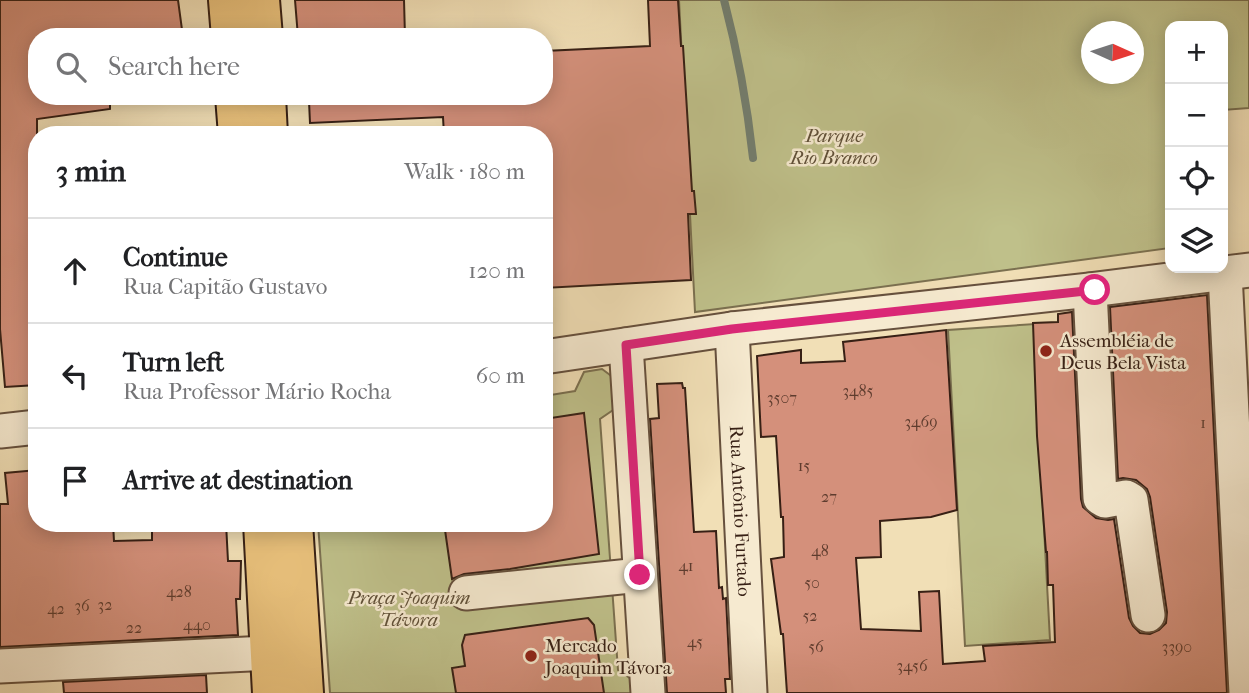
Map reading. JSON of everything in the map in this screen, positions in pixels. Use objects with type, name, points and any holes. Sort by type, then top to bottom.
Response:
[{"type":"main road","points":[[229,0],[231,28]]},
{"type":"main road","points":[[260,0],[262,28]]},
{"type":"main road","points":[[236,105],[237,126]]},
{"type":"main road","points":[[266,105],[268,126]]},
{"type":"main road","points":[[263,532],[272,693]]},
{"type":"main road","points":[[294,532],[303,693]]},
{"type":"street","points":[[553,357],[732,329],[1237,272],[1246,693]]},
{"type":"street","points":[[1090,290],[1100,498],[1105,501],[1126,497],[1131,500],[1148,615]]},
{"type":"street","name":"Rua Antônio Furtado","points":[[732,329],[750,693]]},
{"type":"street","points":[[626,345],[648,693]]},
{"type":"street","points":[[0,431],[28,428]]},
{"type":"street","points":[[466,593],[640,575]]},
{"type":"street","points":[[0,666],[270,653]]},
{"type":"green space","name":"Parque Rio Branco","points":[[679,0],[1249,0],[1249,108],[1228,110],[1228,21],[1165,21],[1165,249],[695,312]]},
{"type":"green space","points":[[1035,324],[1050,640],[965,646],[948,330]]},
{"type":"green space","name":"Praça Joaquim Távora","points":[[602,369],[614,378],[616,408],[600,419],[618,670],[634,681],[634,693],[330,693],[319,532],[553,532],[553,395],[575,391],[584,372]]},
{"type":"building","points":[[0,0],[178,0],[182,28],[28,28],[28,105],[110,105],[110,109],[37,119],[37,126],[28,126],[28,386],[5,387],[0,329]]},
{"type":"building","points":[[295,0],[404,0],[405,28],[297,28]]},
{"type":"building","points":[[648,0],[678,0],[696,214],[688,214],[691,280],[553,288],[553,126],[444,126],[443,117],[310,123],[309,105],[553,105],[553,51],[650,46]]},
{"type":"building","points":[[1207,295],[1227,693],[787,693],[783,634],[771,559],[784,557],[776,436],[761,437],[757,356],[801,350],[801,363],[845,361],[843,342],[946,330],[957,510],[931,517],[880,521],[881,557],[856,558],[861,629],[921,631],[919,592],[939,591],[943,664],[985,661],[983,646],[1055,642],[1053,585],[1048,585],[1037,436],[1033,323],[1058,322],[1058,314],[1072,312],[1083,507],[1096,518],[1114,519],[1129,618],[1133,626],[1140,633],[1150,634],[1166,623],[1167,612],[1150,497],[1147,489],[1136,480],[1118,479],[1110,307]]},
{"type":"building","points":[[682,383],[685,388],[694,532],[716,531],[719,588],[722,587],[723,599],[726,598],[730,679],[725,679],[726,693],[667,693],[650,419],[659,418],[657,384]]},
{"type":"building","points":[[584,413],[599,554],[464,574],[452,579],[445,532],[553,532],[553,418]]},
{"type":"building","points":[[28,471],[28,532],[114,532],[114,541],[152,540],[152,532],[226,532],[228,561],[241,561],[240,599],[236,599],[238,635],[0,647],[0,504],[8,504],[5,473]]},
{"type":"building","name":"Mercado Joaquim Távora","points":[[588,618],[594,625],[604,693],[456,693],[452,668],[465,666],[462,645],[465,635]]},
{"type":"building","points":[[206,675],[207,693],[64,693],[63,682]]},
{"type":"waterway","points":[[724,0],[742,78],[753,158]]},
{"type":"place","name":"Assembléia de Deus Bela Vista","points":[[1046,351]]},
{"type":"place","name":"Mercado Joaquim Távora","points":[[531,656]]},
{"type":"route","points":[[640,575],[626,345],[732,329],[1095,290]]}]
